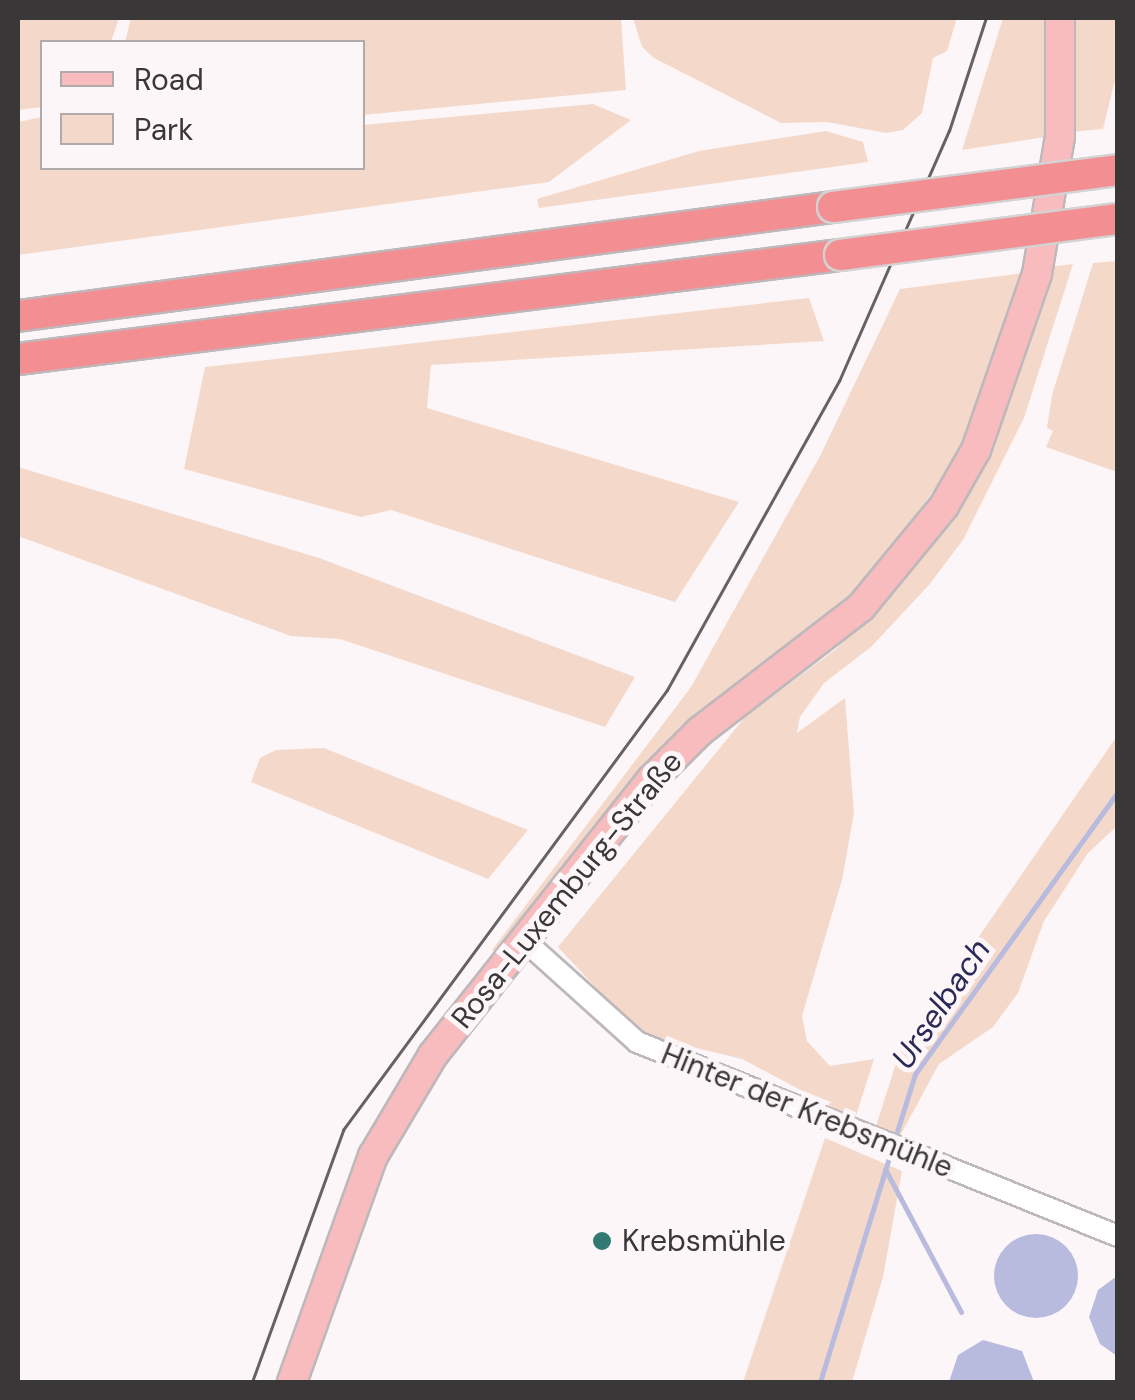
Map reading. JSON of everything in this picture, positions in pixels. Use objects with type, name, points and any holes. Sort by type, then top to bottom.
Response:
[{"type":"highway","points":[[18,316],[1118,170]]},
{"type":"highway","points":[[18,359],[1118,219]]},
{"type":"main road","name":"Rosa-Luxemburg-Straße","points":[[292,1382],[372,1156],[434,1055],[652,779],[700,731],[862,607],[944,506],[1002,388],[1037,274],[1060,136],[1060,18]]},
{"type":"street","name":"Hinter der Krebsmühle","points":[[525,940],[637,1042],[1118,1236]]},
{"type":"green space","points":[[18,18],[119,18],[112,40],[40,40],[40,107],[18,110]]},
{"type":"green space","points":[[131,18],[621,18],[626,90],[365,115],[365,40],[126,40]]},
{"type":"green space","points":[[633,18],[957,18],[947,51],[933,58],[922,113],[903,130],[886,133],[827,122],[781,123],[654,58],[642,47]]},
{"type":"green space","points":[[1003,18],[1045,18],[1051,24],[1045,137],[962,150]]},
{"type":"green space","points":[[1074,18],[1117,18],[1117,72],[1103,129],[1071,132]]},
{"type":"green space","points":[[593,104],[631,120],[549,182],[18,255],[18,122],[40,117],[40,170],[365,170],[365,125]]},
{"type":"green space","points":[[826,131],[863,142],[868,162],[539,208],[537,199],[699,151]]},
{"type":"green space","points":[[1118,261],[1117,472],[1046,447],[1053,431],[1047,428],[1052,395],[1093,263]]},
{"type":"green space","points":[[1073,264],[1024,418],[963,540],[929,585],[871,647],[824,683],[800,717],[797,733],[845,698],[854,813],[842,880],[802,1016],[807,1041],[830,1066],[874,1059],[855,1119],[742,1059],[639,1034],[558,947],[745,717],[836,649],[916,566],[988,450],[1024,359],[1048,267]]},
{"type":"green space","points":[[1023,273],[964,446],[867,587],[640,772],[498,954],[492,950],[691,687],[820,456],[900,289]]},
{"type":"green space","points":[[809,298],[824,341],[431,365],[427,408],[739,502],[675,602],[391,510],[361,517],[184,469],[205,367]]},
{"type":"green space","points":[[18,467],[319,558],[635,677],[605,727],[340,639],[291,636],[18,536]]},
{"type":"green space","points":[[1117,736],[1117,826],[1088,853],[1044,921],[1018,993],[993,1027],[939,1064],[900,1136],[875,1129],[900,1051]]},
{"type":"green space","points":[[324,748],[528,830],[488,879],[251,782],[260,758],[276,750]]},
{"type":"green space","points":[[825,1138],[902,1171],[883,1277],[852,1382],[743,1382]]},
{"type":"water","points":[[1036,1234],[1052,1237],[1066,1246],[1075,1260],[1075,1292],[1066,1306],[1052,1315],[1036,1318],[1020,1315],[1006,1306],[997,1292],[994,1276],[997,1260],[1006,1246],[1020,1237]]},
{"type":"water","points":[[1117,1276],[1117,1356],[1100,1344],[1089,1317],[1098,1290]]},
{"type":"water","points":[[983,1340],[1022,1351],[1034,1382],[949,1382],[958,1355]]},
{"type":"waterway","name":"Urselbach","points":[[894,1141],[915,1074],[1118,792]]},
{"type":"waterway","name":"Urselbach","points":[[820,1382],[891,1151]]},
{"type":"waterway","points":[[885,1169],[961,1312]]},
{"type":"tram line","points":[[252,1382],[343,1130],[667,690],[839,381],[949,131],[986,18]]},
{"type":"place","name":"Krebsmühle","points":[[602,1241]]}]
